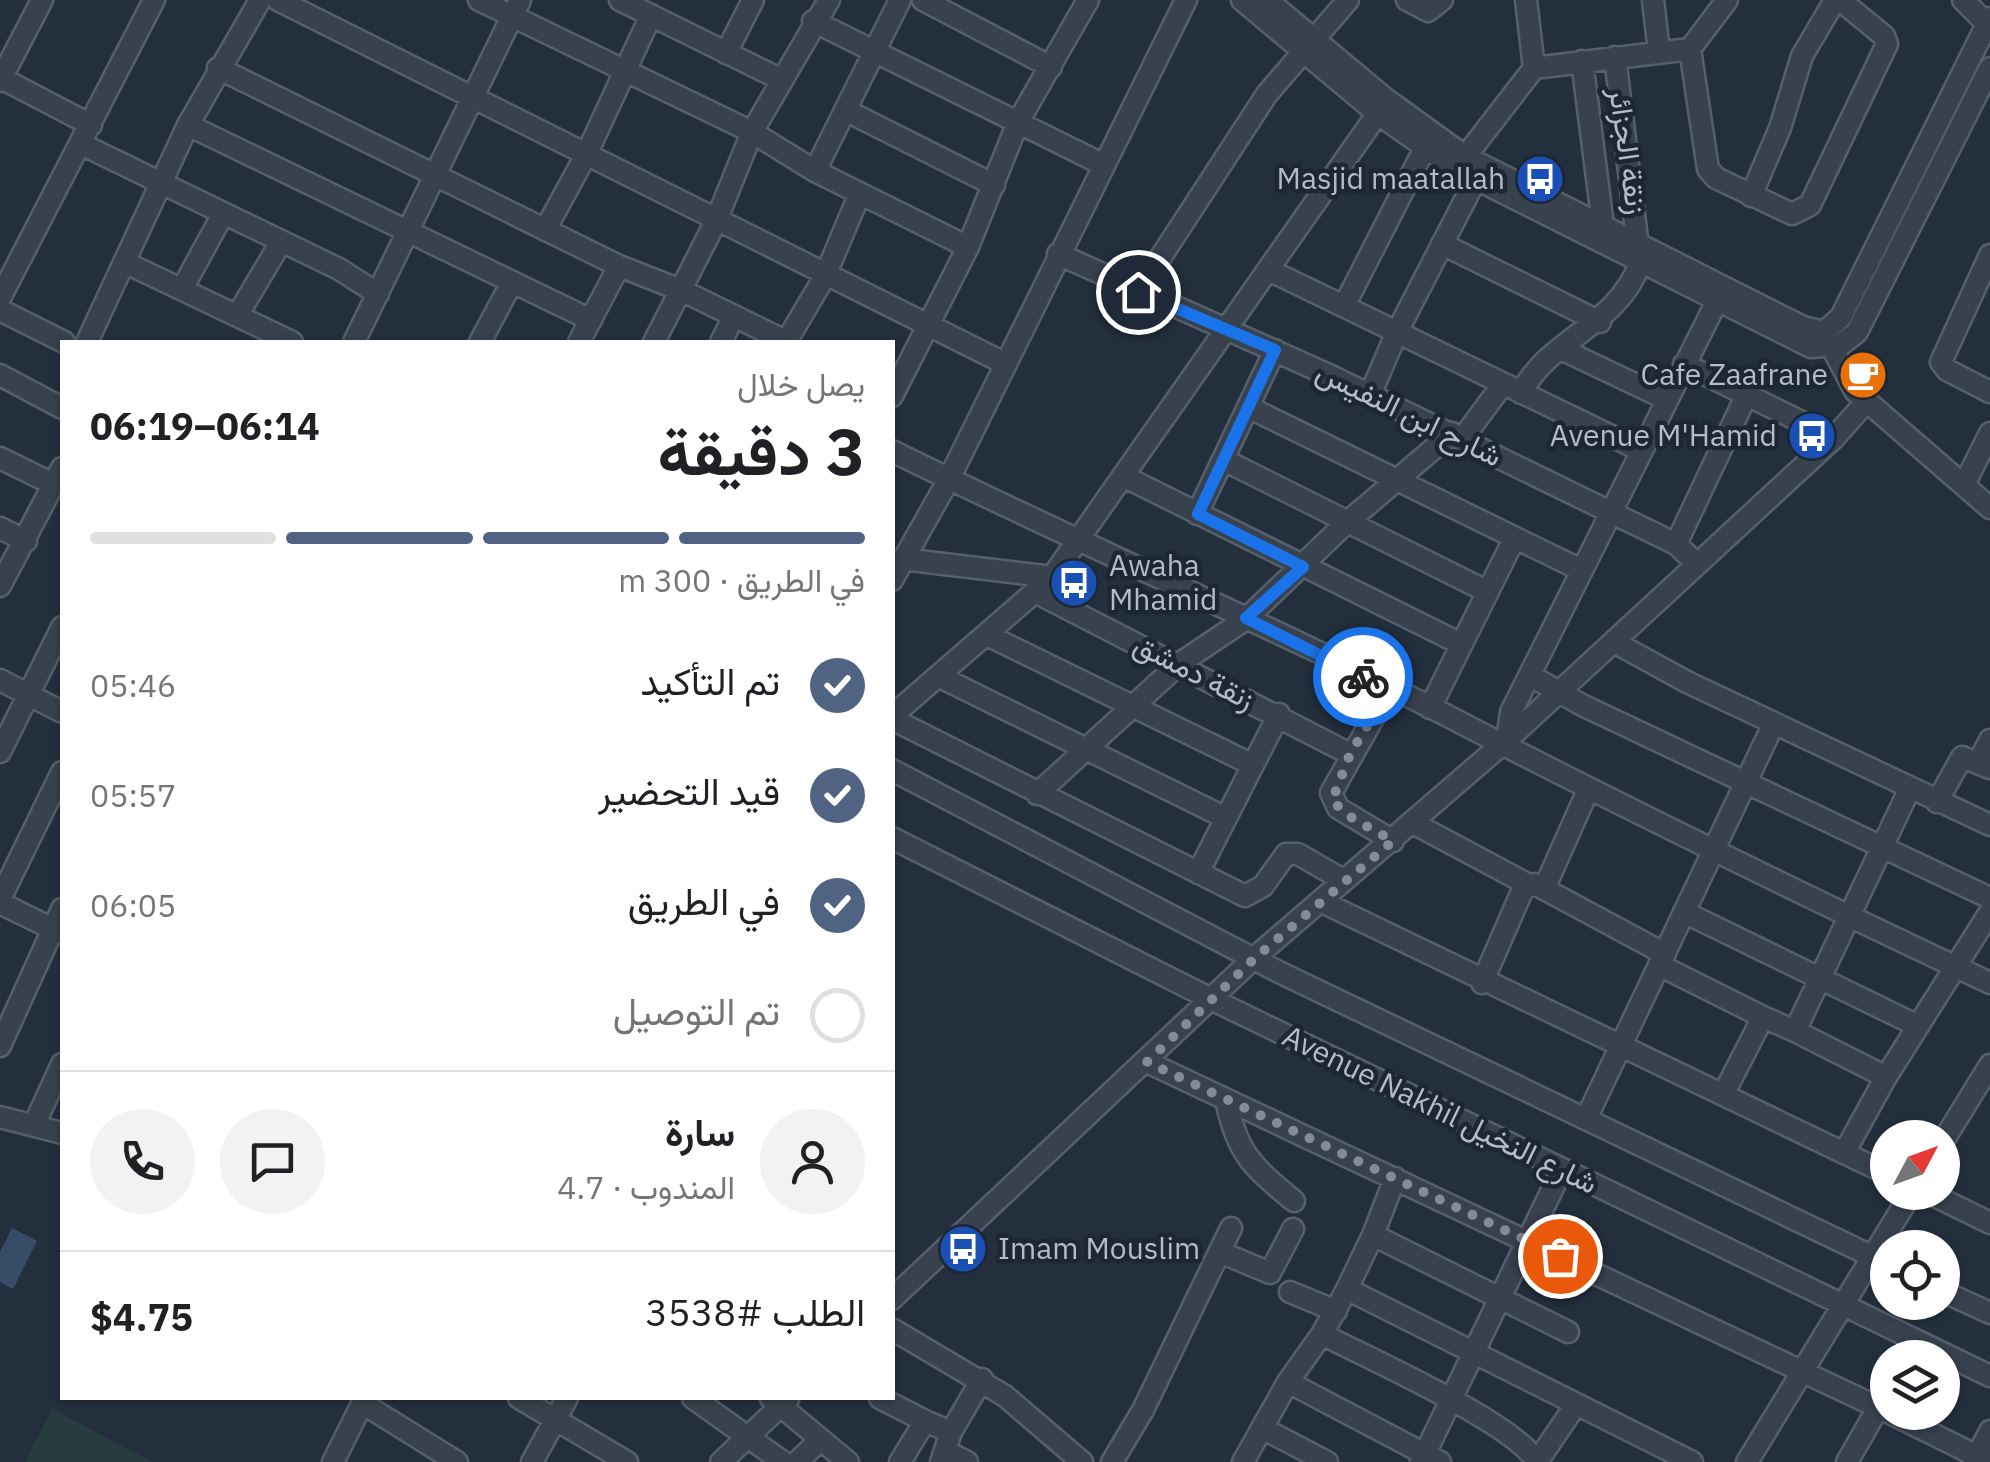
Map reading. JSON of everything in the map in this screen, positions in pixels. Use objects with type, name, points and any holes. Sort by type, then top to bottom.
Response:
[{"type":"street","points":[[42,0],[1,80],[91,125]]},
{"type":"street","points":[[0,298],[154,0]]},
{"type":"street","points":[[88,340],[188,125],[260,0]]},
{"type":"street","points":[[278,0],[1006,364]]},
{"type":"street","points":[[479,0],[516,8],[624,71],[752,132],[815,171],[968,247]]},
{"type":"street","points":[[620,0],[780,78]]},
{"type":"street","points":[[726,53],[754,0]]},
{"type":"street","points":[[815,171],[900,0]]},
{"type":"street","points":[[923,0],[1052,68]]},
{"type":"street","points":[[895,391],[968,247],[1018,122],[1085,5],[1062,0]]},
{"type":"street","points":[[895,574],[950,480],[1102,164],[1186,0]]},
{"type":"street","points":[[1242,0],[1310,46],[1382,107],[1470,168],[1640,254],[1827,340],[1847,381],[1866,402],[1990,508]]},
{"type":"street","points":[[1267,0],[1310,46]]},
{"type":"street","points":[[1138,292],[1267,94],[1348,0]]},
{"type":"street","points":[[1408,0],[1428,11],[1442,0]]},
{"type":"street","points":[[1370,395],[1442,244],[1470,168],[1534,68],[1526,0]]},
{"type":"street","points":[[1654,0],[1659,52]]},
{"type":"street","points":[[1727,0],[1690,49],[1705,161],[1716,178],[1751,196],[1792,214],[1810,205],[1886,47],[1884,36],[1837,0],[1802,56],[1780,128],[1751,196]]},
{"type":"street","points":[[1827,340],[1989,22],[1963,0]]},
{"type":"street","points":[[655,340],[716,221],[752,132],[822,6],[875,51],[1102,164]]},
{"type":"street","points":[[355,340],[516,8]]},
{"type":"street","points":[[545,230],[587,154],[651,15]]},
{"type":"street","points":[[1534,68],[1690,49]]},
{"type":"street","name":"زنقة الجزائر","points":[[1615,58],[1640,254]]},
{"type":"street","name":"زنقة الجزائر","points":[[1582,62],[1604,235]]},
{"type":"street","points":[[218,68],[619,266],[683,290],[782,340]]},
{"type":"street","points":[[1640,254],[1717,302],[1795,341],[1827,340],[1857,332],[1990,68]]},
{"type":"street","points":[[895,714],[1052,577],[1271,271],[1382,107]]},
{"type":"street","points":[[846,110],[994,185]]},
{"type":"street","points":[[188,125],[590,320]]},
{"type":"street","points":[[1344,306],[1429,141]]},
{"type":"street","points":[[81,144],[282,242],[378,294]]},
{"type":"street","points":[[787,340],[825,276],[860,193]]},
{"type":"street","points":[[182,289],[223,214]]},
{"type":"street","points":[[236,316],[282,242]]},
{"type":"street","points":[[1442,244],[1600,322]]},
{"type":"street","name":"شارح ابن النفيس","points":[[1058,254],[1226,332],[1275,350],[1610,510],[1676,544],[1698,564]]},
{"type":"street","points":[[1037,794],[1179,664],[1246,618],[1395,480],[1457,436],[1534,369],[1600,322],[1634,281],[1640,254]]},
{"type":"street","points":[[1990,255],[1941,362],[1946,370],[1990,392]]},
{"type":"street","points":[[124,262],[288,340]]},
{"type":"street","points":[[580,340],[619,266]]},
{"type":"street","points":[[1271,271],[1640,450]]},
{"type":"street","points":[[481,340],[512,284]]},
{"type":"street","points":[[1504,742],[1511,712],[1717,302]]},
{"type":"street","points":[[0,310],[60,340]]},
{"type":"street","points":[[722,340],[734,316]]},
{"type":"street","points":[[1562,349],[1666,400]]},
{"type":"street","points":[[1198,514],[1275,350]]},
{"type":"street","points":[[1684,364],[1834,438]]},
{"type":"street","points":[[0,375],[60,407]]},
{"type":"street","points":[[1676,544],[1747,394]]},
{"type":"street","points":[[895,1295],[1254,959],[1414,823],[1614,642],[1834,438],[1866,402]]},
{"type":"street","points":[[1248,408],[1582,570]]},
{"type":"street","points":[[1964,485],[1990,433]]},
{"type":"street","points":[[895,452],[1082,538],[1389,690],[1504,742],[1588,790],[1990,983]]},
{"type":"street","points":[[0,458],[58,476],[0,586]]},
{"type":"street","points":[[1224,460],[1488,592]]},
{"type":"street","points":[[1123,476],[1461,644]]},
{"type":"street","points":[[0,528],[26,541]]},
{"type":"street","points":[[1430,708],[1514,539]]},
{"type":"street","points":[[902,559],[1052,577]]},
{"type":"street","name":"زنقة دمشق","points":[[1037,593],[1279,714],[1350,754]]},
{"type":"street","points":[[0,752],[60,631]]},
{"type":"street","points":[[987,635],[1252,765]]},
{"type":"street","points":[[1614,642],[1774,724],[1990,825]]},
{"type":"street","points":[[938,676],[1226,818]]},
{"type":"street","points":[[1531,676],[1990,898]]},
{"type":"street","points":[[0,680],[60,711]]},
{"type":"street","points":[[1389,690],[1350,754],[1332,801],[1352,818],[1393,841]]},
{"type":"street","points":[[1467,726],[1511,712]]},
{"type":"street","points":[[1198,873],[1279,714]]},
{"type":"street","points":[[895,719],[1037,794],[1245,896],[1254,894],[1286,854],[1298,854],[1343,880]]},
{"type":"street","points":[[1586,1119],[1774,724]]},
{"type":"street","points":[[1937,802],[1958,760],[1966,757],[1984,766],[1990,740]]},
{"type":"street","name":"Avenue Nakhil شارع النخيل","points":[[895,772],[1254,959],[1870,1256]]},
{"type":"street","points":[[0,1046],[57,932],[0,901],[60,776]]},
{"type":"street","points":[[1794,1031],[1910,788]]},
{"type":"street","points":[[1482,982],[1588,790]]},
{"type":"street","points":[[1414,823],[1537,887],[1763,1017],[1886,1077]]},
{"type":"street","name":"Avenue Nakhil شارع النخيل","points":[[895,840],[1211,999],[1990,1376]]},
{"type":"street","points":[[1320,901],[1870,1165]]},
{"type":"street","points":[[1684,912],[1918,1026]]},
{"type":"street","points":[[1844,1153],[1886,1077],[1990,912]]},
{"type":"street","points":[[1723,1095],[1763,1017]]},
{"type":"street","points":[[1147,1062],[1870,1404]]},
{"type":"street","points":[[1956,1120],[1990,1065]]},
{"type":"street","points":[[35,1123],[57,1089]]},
{"type":"street","points":[[1226,1100],[1232,1129],[1246,1161],[1294,1201]]},
{"type":"street","points":[[0,1117],[60,1132]]},
{"type":"street","points":[[1288,1382],[1429,1460],[1450,1401],[1562,1169]]},
{"type":"street","points":[[1244,1462],[1288,1382],[1336,1311],[1373,1234],[1394,1178]]},
{"type":"street","points":[[1960,1208],[1990,1223]]},
{"type":"street","points":[[1112,1462],[1231,1228]]},
{"type":"street","points":[[1220,1252],[1270,1273],[1293,1229]]},
{"type":"street","points":[[1373,1234],[1568,1332]]},
{"type":"street","points":[[1747,1462],[1842,1306],[1870,1273]]},
{"type":"street","points":[[1347,1290],[1692,1462]]},
{"type":"street","points":[[1290,1292],[1336,1311]]},
{"type":"street","points":[[1960,1300],[1990,1314]]},
{"type":"street","points":[[895,1331],[982,1380],[1082,1462]]},
{"type":"street","points":[[1322,1334],[1450,1401],[1518,1442],[1537,1462],[1575,1406]]},
{"type":"street","points":[[946,1448],[982,1380]]},
{"type":"street","points":[[334,1462],[363,1400],[457,1462]]},
{"type":"street","points":[[523,1400],[627,1462]]},
{"type":"street","points":[[532,1462],[566,1400]]},
{"type":"street","points":[[697,1400],[784,1462]]},
{"type":"street","points":[[884,1400],[925,1421],[946,1448],[967,1462]]},
{"type":"street","points":[[721,1462],[780,1401],[848,1462]]},
{"type":"street","points":[[900,1462],[925,1421]]},
{"type":"street","points":[[1262,1428],[1327,1462]]},
{"type":"street","points":[[1847,1462],[1870,1430]]},
{"type":"street","points":[[1921,1430],[1980,1460],[1990,1431]]},
{"type":"street","points":[[797,1462],[819,1440]]},
{"type":"green space","points":[[52,1409],[153,1462],[25,1462]]},
{"type":"water","points":[[12,1228],[37,1241],[13,1289],[0,1282],[0,1252]]},
{"type":"way so far","points":[[1363,677],[1389,690],[1335,783],[1332,801],[1352,818],[1393,841],[1254,959],[1147,1062],[1560,1256]]},
{"type":"place","name":"Masjid maatallah","points":[[1540,179]]},
{"type":"place","name":"Cafe Zaafrane","points":[[1863,375]]},
{"type":"place","name":"Avenue M'Hamid","points":[[1812,436]]},
{"type":"place","name":"Awaha Mhamid","points":[[1074,583]]},
{"type":"place","name":"Imam Mouslim","points":[[963,1249]]},
{"type":"route","points":[[1138,292],[1275,350],[1198,514],[1303,567],[1246,618],[1363,677]]}]
